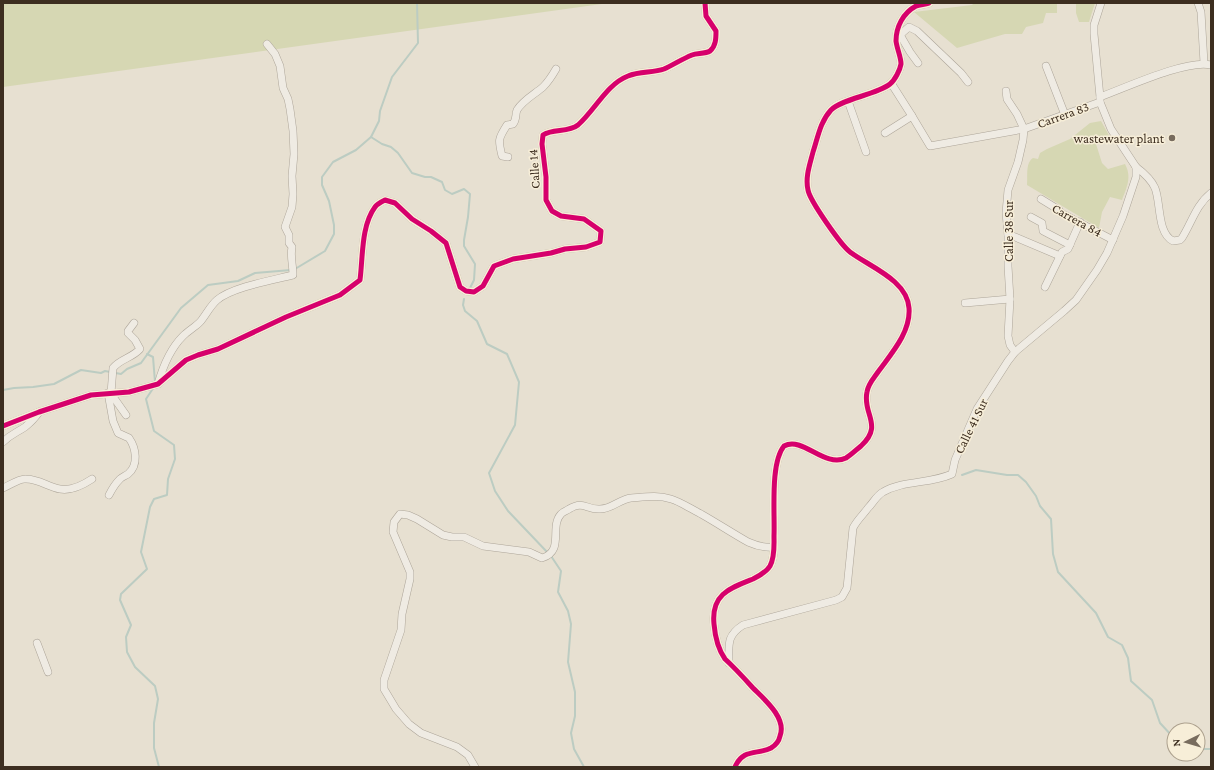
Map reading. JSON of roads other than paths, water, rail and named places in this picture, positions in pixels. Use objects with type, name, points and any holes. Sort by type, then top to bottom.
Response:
[{"type":"street","name":"Calle 14","points":[[158,384],[186,360],[218,349],[286,317],[340,294],[360,280],[364,237],[367,223],[376,205],[385,200],[395,203],[412,219],[431,231],[446,244],[460,287],[466,291],[474,292],[483,286],[494,266],[507,261],[565,249],[586,247],[600,242],[600,231],[584,219],[561,216],[552,211],[546,200],[546,177],[542,144],[543,135],[549,131],[577,126],[599,103],[612,86],[627,76],[640,72],[663,69],[692,55],[709,51],[714,45],[716,31],[706,16],[705,3]]},
{"type":"street","points":[[735,767],[739,760],[751,752],[771,748],[778,742],[782,728],[777,716],[766,701],[729,663],[721,652],[713,616],[716,602],[727,591],[758,576],[769,567],[772,560],[774,547],[775,472],[777,460],[782,449],[787,444],[797,446],[809,449],[827,459],[836,460],[849,456],[871,435],[872,427],[866,397],[868,388],[896,347],[906,329],[909,312],[906,296],[902,288],[844,246],[809,194],[807,175],[821,124],[832,108],[878,91],[891,83],[901,64],[896,42],[901,19],[916,6],[929,3]]},
{"type":"street","points":[[1101,3],[1094,24],[1100,100],[1110,129],[1136,167],[1148,177],[1156,190],[1164,230],[1170,240],[1176,241],[1182,238],[1198,208],[1211,194]]},
{"type":"street","points":[[1198,3],[1201,12],[1207,64]]},
{"type":"street","points":[[898,32],[902,33],[909,27],[917,31],[961,73],[968,82]]},
{"type":"street","points":[[898,32],[918,63]]},
{"type":"street","points":[[3,426],[39,412],[91,395],[129,392],[158,384],[162,367],[172,349],[182,337],[199,322],[218,300],[229,293],[293,275],[293,265],[290,255],[292,247],[289,243],[289,235],[285,227],[292,207],[292,170],[294,154],[293,131],[288,99],[283,88],[280,66],[275,54],[267,44]]},
{"type":"street","name":"Carrera 83","points":[[912,116],[930,146],[1024,129],[1065,115],[1169,71],[1207,64]]},
{"type":"street","points":[[1046,66],[1065,115]]},
{"type":"street","points":[[508,157],[502,156],[498,140],[508,124],[513,124],[516,119],[517,110],[527,98],[550,80],[556,69]]},
{"type":"street","points":[[885,133],[912,116],[891,83]]},
{"type":"street","points":[[1006,91],[1007,99],[1017,114],[1024,129]]},
{"type":"street","points":[[848,101],[866,152]]},
{"type":"street","name":"Calle 38 Sur","points":[[1015,352],[1010,345],[1008,336],[1010,299],[1006,213],[1008,190],[1018,162],[1024,129]]},
{"type":"street","name":"Calle 41 Sur","points":[[729,663],[730,637],[743,625],[830,602],[842,597],[847,588],[853,528],[857,520],[882,492],[907,484],[932,480],[952,474],[955,460],[977,409],[1015,352],[1076,300],[1097,270],[1113,240],[1132,193],[1136,177],[1136,167]]},
{"type":"street","name":"Carrera 84","points":[[1041,199],[1059,210],[1061,213],[1113,240]]},
{"type":"street","points":[[1031,217],[1042,224],[1043,231],[1070,245]]},
{"type":"street","points":[[1045,286],[1062,252],[1068,249],[1080,222]]},
{"type":"street","points":[[1008,234],[1060,256]]},
{"type":"street","points":[[965,302],[1010,299]]},
{"type":"street","points":[[109,495],[113,487],[120,479],[129,474],[133,467],[135,454],[129,438],[118,433],[114,424],[111,393],[113,371],[120,362],[136,354],[140,349],[134,337],[128,333],[128,330],[134,323]]},
{"type":"street","points":[[111,393],[126,415]]},
{"type":"street","points":[[3,442],[9,435],[23,428],[32,421],[39,412]]},
{"type":"street","points":[[3,488],[25,478],[42,482],[60,489],[74,488],[83,485],[92,479]]},
{"type":"street","points":[[475,767],[468,755],[457,747],[421,733],[409,724],[396,709],[384,689],[384,680],[401,630],[402,614],[410,578],[410,572],[393,528],[394,522],[400,514],[408,515],[443,535],[464,537],[483,546],[529,552],[542,558],[552,554],[555,545],[559,516],[568,509],[580,505],[600,510],[611,507],[625,499],[651,496],[670,499],[685,506],[748,542],[767,548],[774,547]]},
{"type":"street","points":[[37,643],[48,672]]},
{"type":"waterway","points":[[295,269],[325,251],[334,234],[334,225],[329,201],[322,185],[322,177],[333,162],[356,150],[371,137],[379,121],[380,111],[392,77],[418,43],[417,3]]},
{"type":"waterway","points":[[371,137],[382,144],[391,147],[398,153],[412,173],[425,177],[431,177],[442,182],[445,190],[452,194],[464,189],[470,194],[464,240],[464,246],[475,264],[474,280],[470,288]]},
{"type":"waterway","points":[[3,390],[54,384],[81,370],[101,373],[105,371],[121,374],[127,369],[141,363],[181,308],[208,285],[238,281],[255,273],[291,270]]},
{"type":"waterway","points":[[464,299],[463,305],[465,311],[477,321],[487,344],[507,354],[519,382],[515,425],[489,473],[495,491],[508,511],[548,553]]},
{"type":"waterway","points":[[147,354],[153,357],[155,382]]},
{"type":"waterway","points":[[154,387],[146,399],[154,431],[174,445],[175,459],[168,479],[167,495],[154,499],[150,507],[141,552],[147,569],[121,594],[120,600],[131,625],[126,637],[127,652],[135,667],[155,686],[158,699],[154,723],[154,748],[159,767]]},
{"type":"waterway","points":[[962,475],[976,470],[1007,475],[1018,475],[1026,482],[1036,496],[1040,506],[1051,519],[1053,554],[1058,572],[1096,613],[1108,637],[1122,645],[1128,658],[1131,681],[1152,700],[1160,723],[1166,729]]},
{"type":"waterway","points":[[551,556],[561,571],[558,592],[568,611],[571,624],[568,662],[575,692],[575,716],[571,733],[574,749],[584,767]]},
{"type":"waterway","points":[[1206,749],[1211,749]]},
{"type":"place","name":"wastewater plant","points":[[1172,138]]}]
